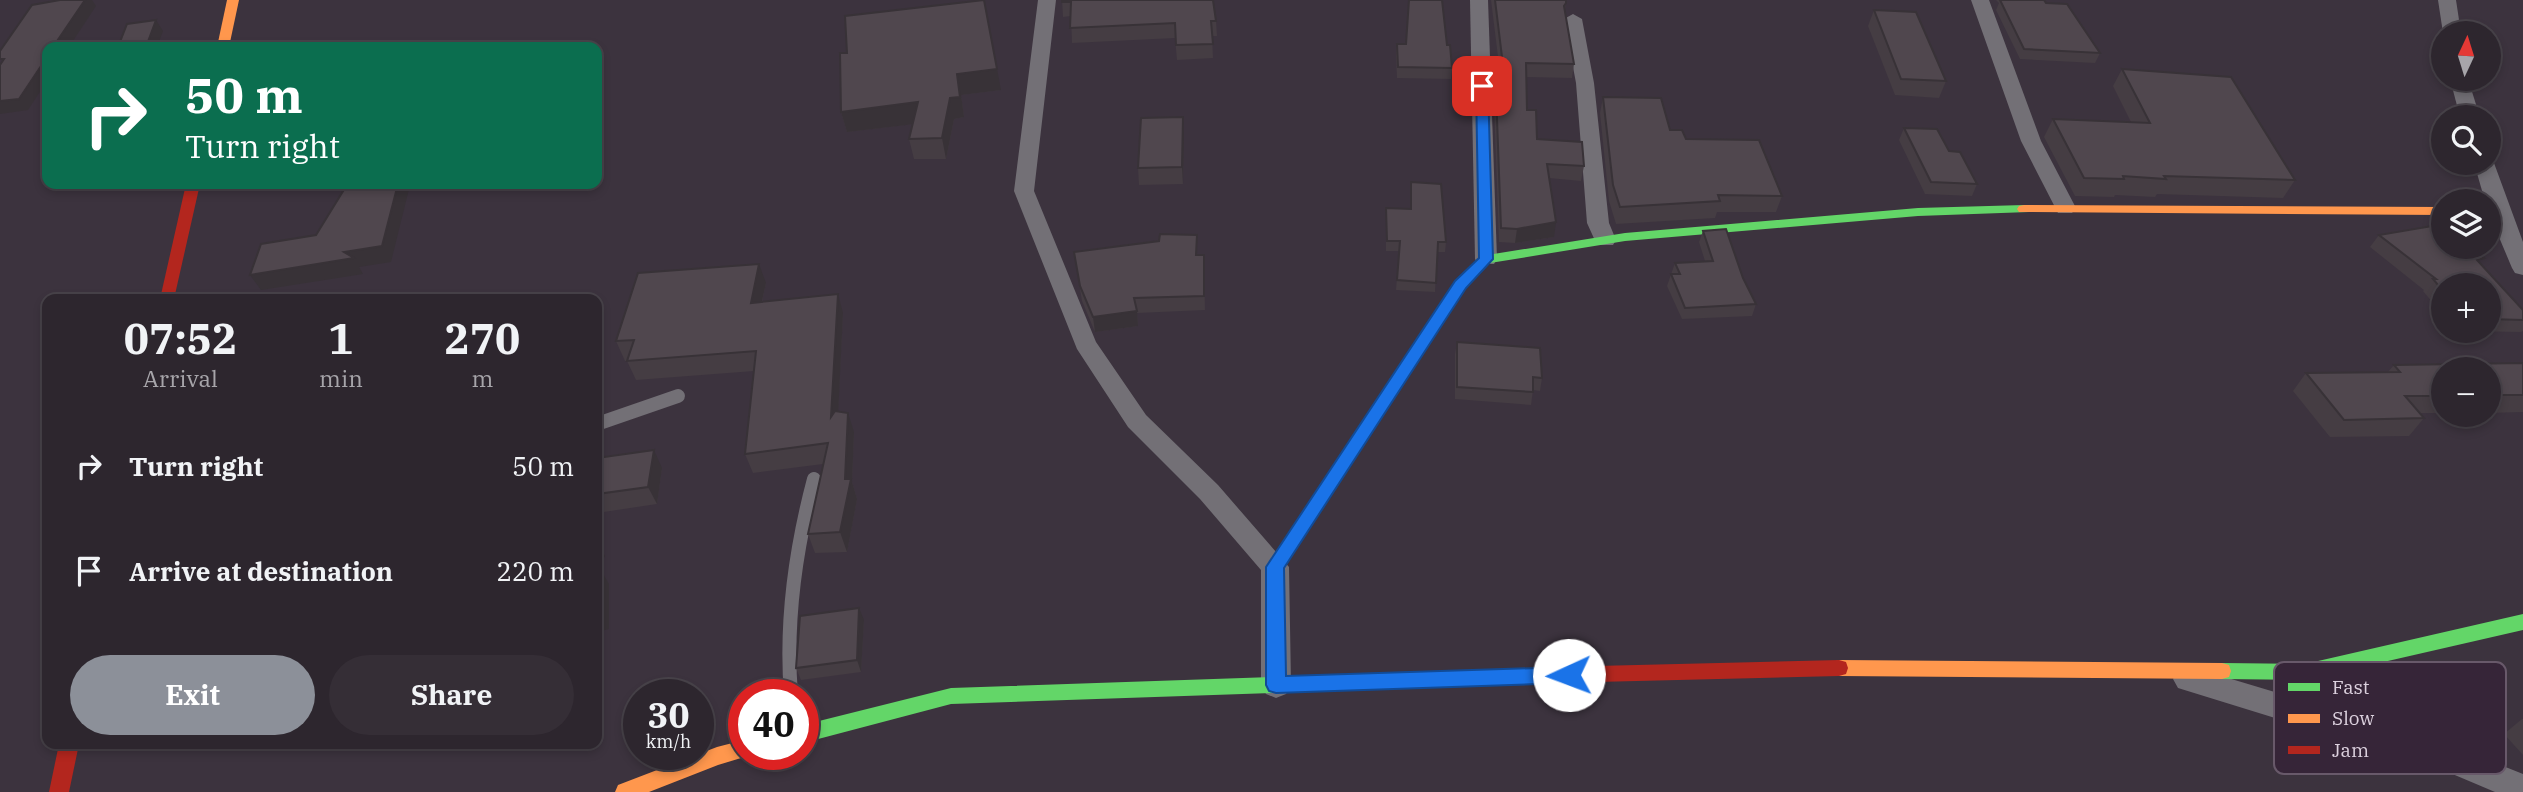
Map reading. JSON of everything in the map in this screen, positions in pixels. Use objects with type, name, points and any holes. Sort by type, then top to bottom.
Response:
[{"type":"street","points":[[224,42],[233,0]]},
{"type":"street","points":[[1047,0],[1024,191],[1050,256],[1086,343],[1137,421],[1209,492],[1275,567]]},
{"type":"street","points":[[1479,0],[1486,259]]},
{"type":"street","points":[[1980,0],[2031,141],[2065,208]]},
{"type":"street","points":[[2447,0],[2450,21]]},
{"type":"street","points":[[1573,19],[1586,83],[1598,223],[1605,240]]},
{"type":"street","points":[[168,294],[192,189]]},
{"type":"street","points":[[1276,685],[1275,567],[1460,285],[1486,259],[1605,240],[1918,212],[2065,208],[2431,211]]},
{"type":"street","points":[[2501,225],[2523,268]]},
{"type":"street","points":[[2352,662],[2523,622]]},
{"type":"street","points":[[819,730],[951,696],[1782,668],[2274,673]]},
{"type":"street","points":[[2160,671],[2274,705]]},
{"type":"street","points":[[58,792],[68,749]]},
{"type":"street","points":[[625,792],[728,753]]},
{"type":"street","points":[[2487,774],[2523,789]]},
{"type":"lane","points":[[602,422],[678,396]]},
{"type":"lane","points":[[789,679],[789,611],[798,537],[814,479]]},
{"type":"building","points":[[60,0],[85,0],[56,42],[42,42],[42,64],[19,99],[0,101],[0,65],[4,59],[0,59],[0,51],[32,5]]},
{"type":"building","points":[[984,0],[997,69],[957,74],[960,97],[950,98],[942,138],[909,139],[918,102],[841,112],[840,53],[847,53],[845,16]]},
{"type":"building","points":[[1062,0],[1213,0],[1216,21],[1211,21],[1213,44],[1176,45],[1175,23],[1070,28],[1071,2]]},
{"type":"building","points":[[1409,0],[1442,0],[1452,68],[1398,67],[1397,44],[1406,44]]},
{"type":"building","points":[[1495,0],[1566,0],[1564,6],[1574,64],[1526,63],[1527,110],[1536,110],[1537,139],[1582,142],[1584,166],[1547,164],[1556,222],[1517,229],[1501,228],[1495,64],[1503,65]]},
{"type":"building","points":[[2000,0],[2044,0],[2046,3],[2067,4],[2100,53],[2024,49]]},
{"type":"building","points":[[1874,10],[1916,12],[1946,81],[1901,79]]},
{"type":"building","points":[[156,20],[148,42],[120,42],[127,24]]},
{"type":"building","points":[[2122,69],[2231,77],[2295,180],[2164,176],[2166,179],[2123,176],[2124,179],[2084,178],[2053,119],[2150,123]]},
{"type":"building","points":[[1603,97],[1661,98],[1670,130],[1682,130],[1686,139],[1759,140],[1782,196],[1718,195],[1720,201],[1620,207],[1613,185]]},
{"type":"building","points":[[1183,117],[1182,167],[1138,168],[1141,118]]},
{"type":"building","points":[[1904,128],[1937,129],[1949,151],[1960,152],[1977,184],[1931,182]]},
{"type":"building","points":[[1411,182],[1441,184],[1446,242],[1438,242],[1436,283],[1397,280],[1400,241],[1387,241],[1386,208],[1411,209]]},
{"type":"building","points":[[344,189],[397,189],[382,246],[344,252],[354,258],[250,275],[261,244],[316,235]]},
{"type":"building","points":[[2431,226],[2431,259],[2480,259],[2477,260],[2489,273],[2431,273],[2431,275],[2379,235]]},
{"type":"building","points":[[1726,229],[1743,278],[1756,304],[1685,308],[1671,274],[1680,274],[1675,263],[1713,261],[1703,231]]},
{"type":"building","points":[[1160,234],[1197,235],[1196,255],[1204,255],[1204,296],[1134,298],[1137,311],[1093,317],[1080,286],[1074,252],[1159,241]]},
{"type":"building","points":[[759,264],[751,303],[838,294],[831,417],[835,411],[848,413],[845,479],[851,479],[840,532],[808,534],[828,443],[745,454],[756,351],[627,361],[634,340],[616,341],[638,273]]},
{"type":"building","points":[[2501,286],[2523,310],[2523,320],[2501,319]]},
{"type":"building","points":[[1457,342],[1540,348],[1542,378],[1533,377],[1533,392],[1457,387]]},
{"type":"building","points":[[2501,363],[2523,363],[2523,395],[2501,395]]},
{"type":"building","points":[[2431,364],[2431,396],[2405,396],[2424,418],[2344,420],[2306,373],[2400,372],[2394,365]]},
{"type":"building","points":[[654,450],[648,487],[602,493],[602,457]]},
{"type":"building","points":[[859,608],[857,660],[796,668],[800,616]]},
{"type":"traffic: fast","points":[[1275,567],[1460,285],[1486,259],[1625,237],[1918,212],[2024,209]]},
{"type":"traffic: fast","points":[[2349,662],[2523,622]]},
{"type":"traffic: fast","points":[[2222,671],[2274,672]]},
{"type":"traffic: fast","points":[[819,730],[951,696],[1596,674]]},
{"type":"traffic: slow","points":[[224,42],[233,0]]},
{"type":"traffic: slow","points":[[2024,209],[2431,211]]},
{"type":"traffic: slow","points":[[1839,668],[2222,671]]},
{"type":"traffic: slow","points":[[625,792],[728,753]]},
{"type":"traffic: jam","points":[[168,294],[192,189]]},
{"type":"traffic: jam","points":[[1596,674],[1839,668]]},
{"type":"traffic: jam","points":[[59,792],[68,749]]},
{"type":"route","points":[[1482,86],[1486,259],[1460,285],[1275,567],[1276,685],[1569,675]]}]
